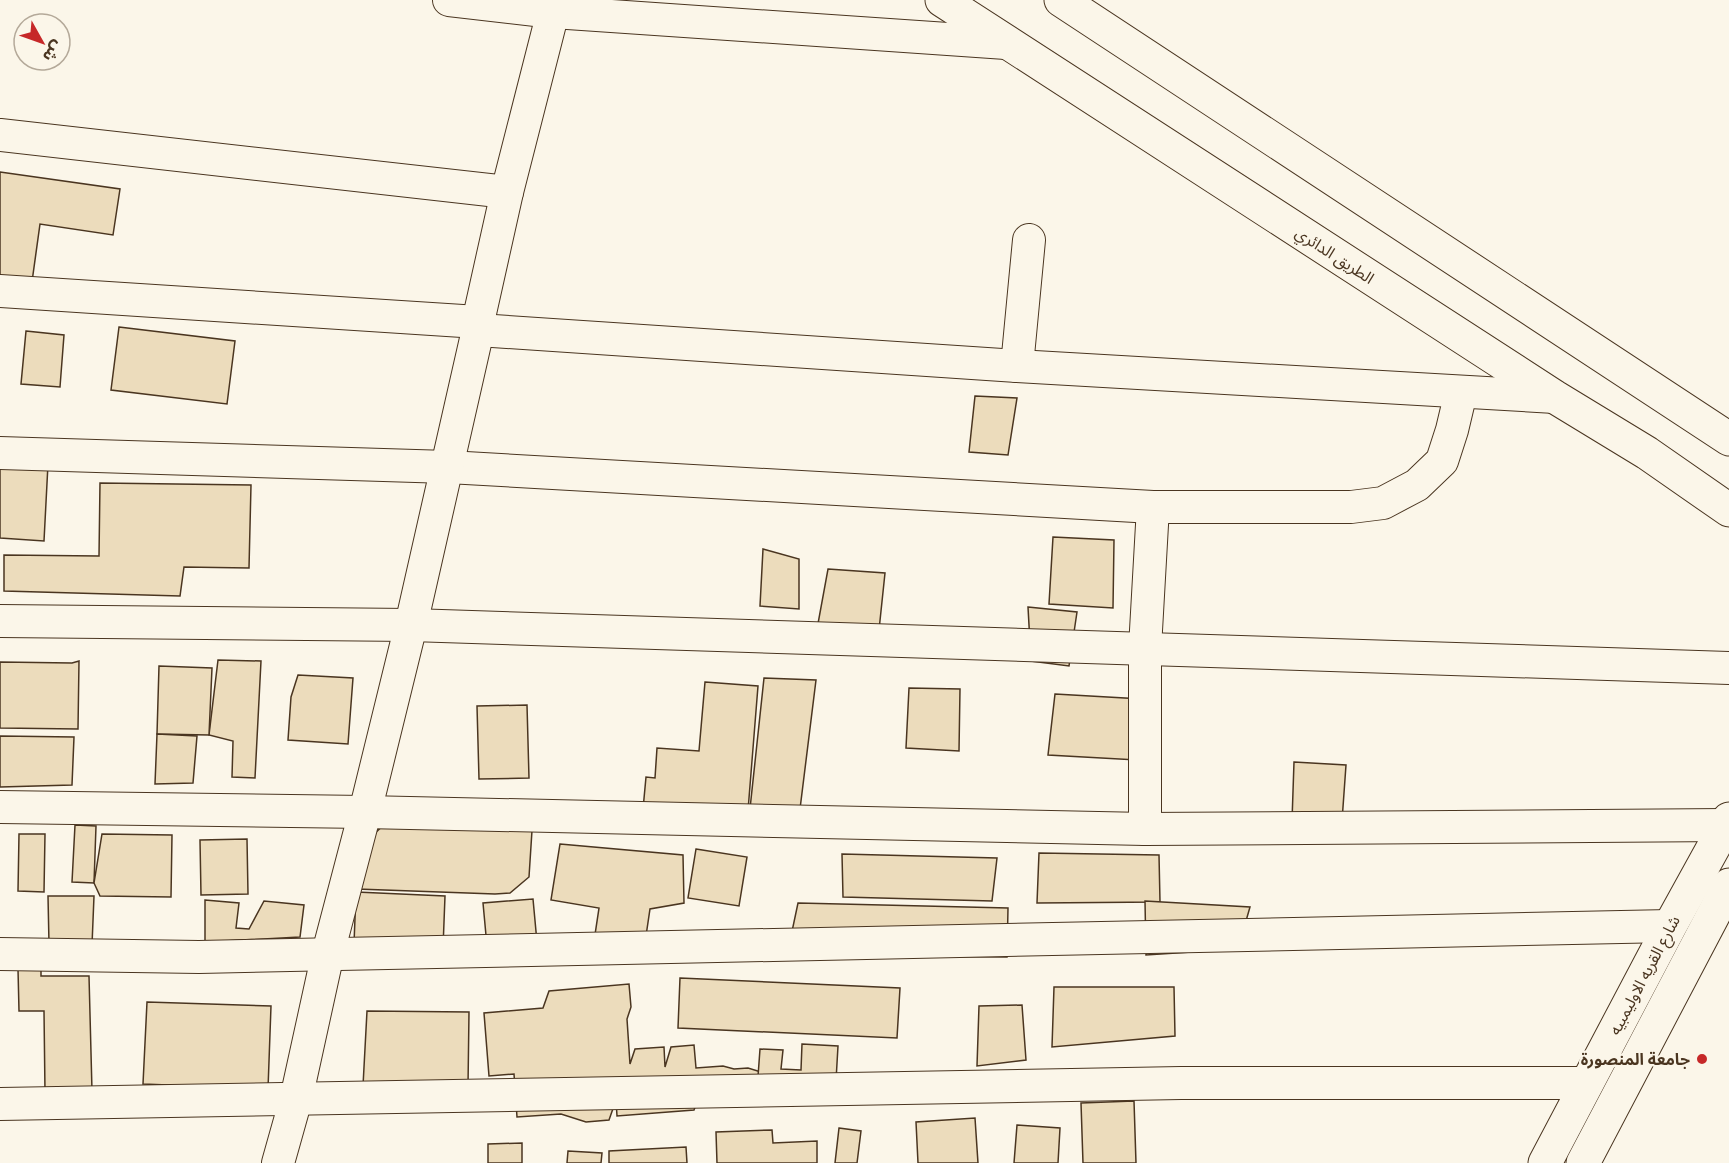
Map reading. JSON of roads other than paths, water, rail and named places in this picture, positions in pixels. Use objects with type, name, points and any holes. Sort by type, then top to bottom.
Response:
[{"type":"main road","name":"الطريق الدائري","points":[[942,0],[1006,44],[1555,397],[1647,453],[1729,510]]},
{"type":"main road","points":[[1061,0],[1729,439]]},
{"type":"main road","name":"شارع القريه الاوليمبيه","points":[[1545,1163],[1727,822]]},
{"type":"main road","name":"شارع القريه الاوليمبيه","points":[[1582,1163],[1729,885]]},
{"type":"street","points":[[450,0],[554,6],[1006,44]]},
{"type":"street","points":[[278,1163],[296,1099],[328,953],[411,625],[448,467],[507,192],[554,6]]},
{"type":"street","points":[[0,135],[507,192]]},
{"type":"street","points":[[1017,366],[1029,240]]},
{"type":"street","points":[[0,291],[1017,366],[1555,397]]},
{"type":"street","points":[[0,453],[448,467],[1153,507],[1351,507],[1383,502],[1418,484],[1442,461],[1461,392]]},
{"type":"street","points":[[1145,829],[1145,648],[1153,507]]},
{"type":"street","points":[[0,621],[411,625],[1729,668]]},
{"type":"street","points":[[0,807],[365,812],[1145,829],[1727,822]]},
{"type":"street","points":[[0,954],[199,957],[1670,926]]},
{"type":"street","points":[[0,1104],[1181,1083],[1587,1083]]},
{"type":"place","name":"جامعة المنصورة","points":[[1702,1059]]}]
